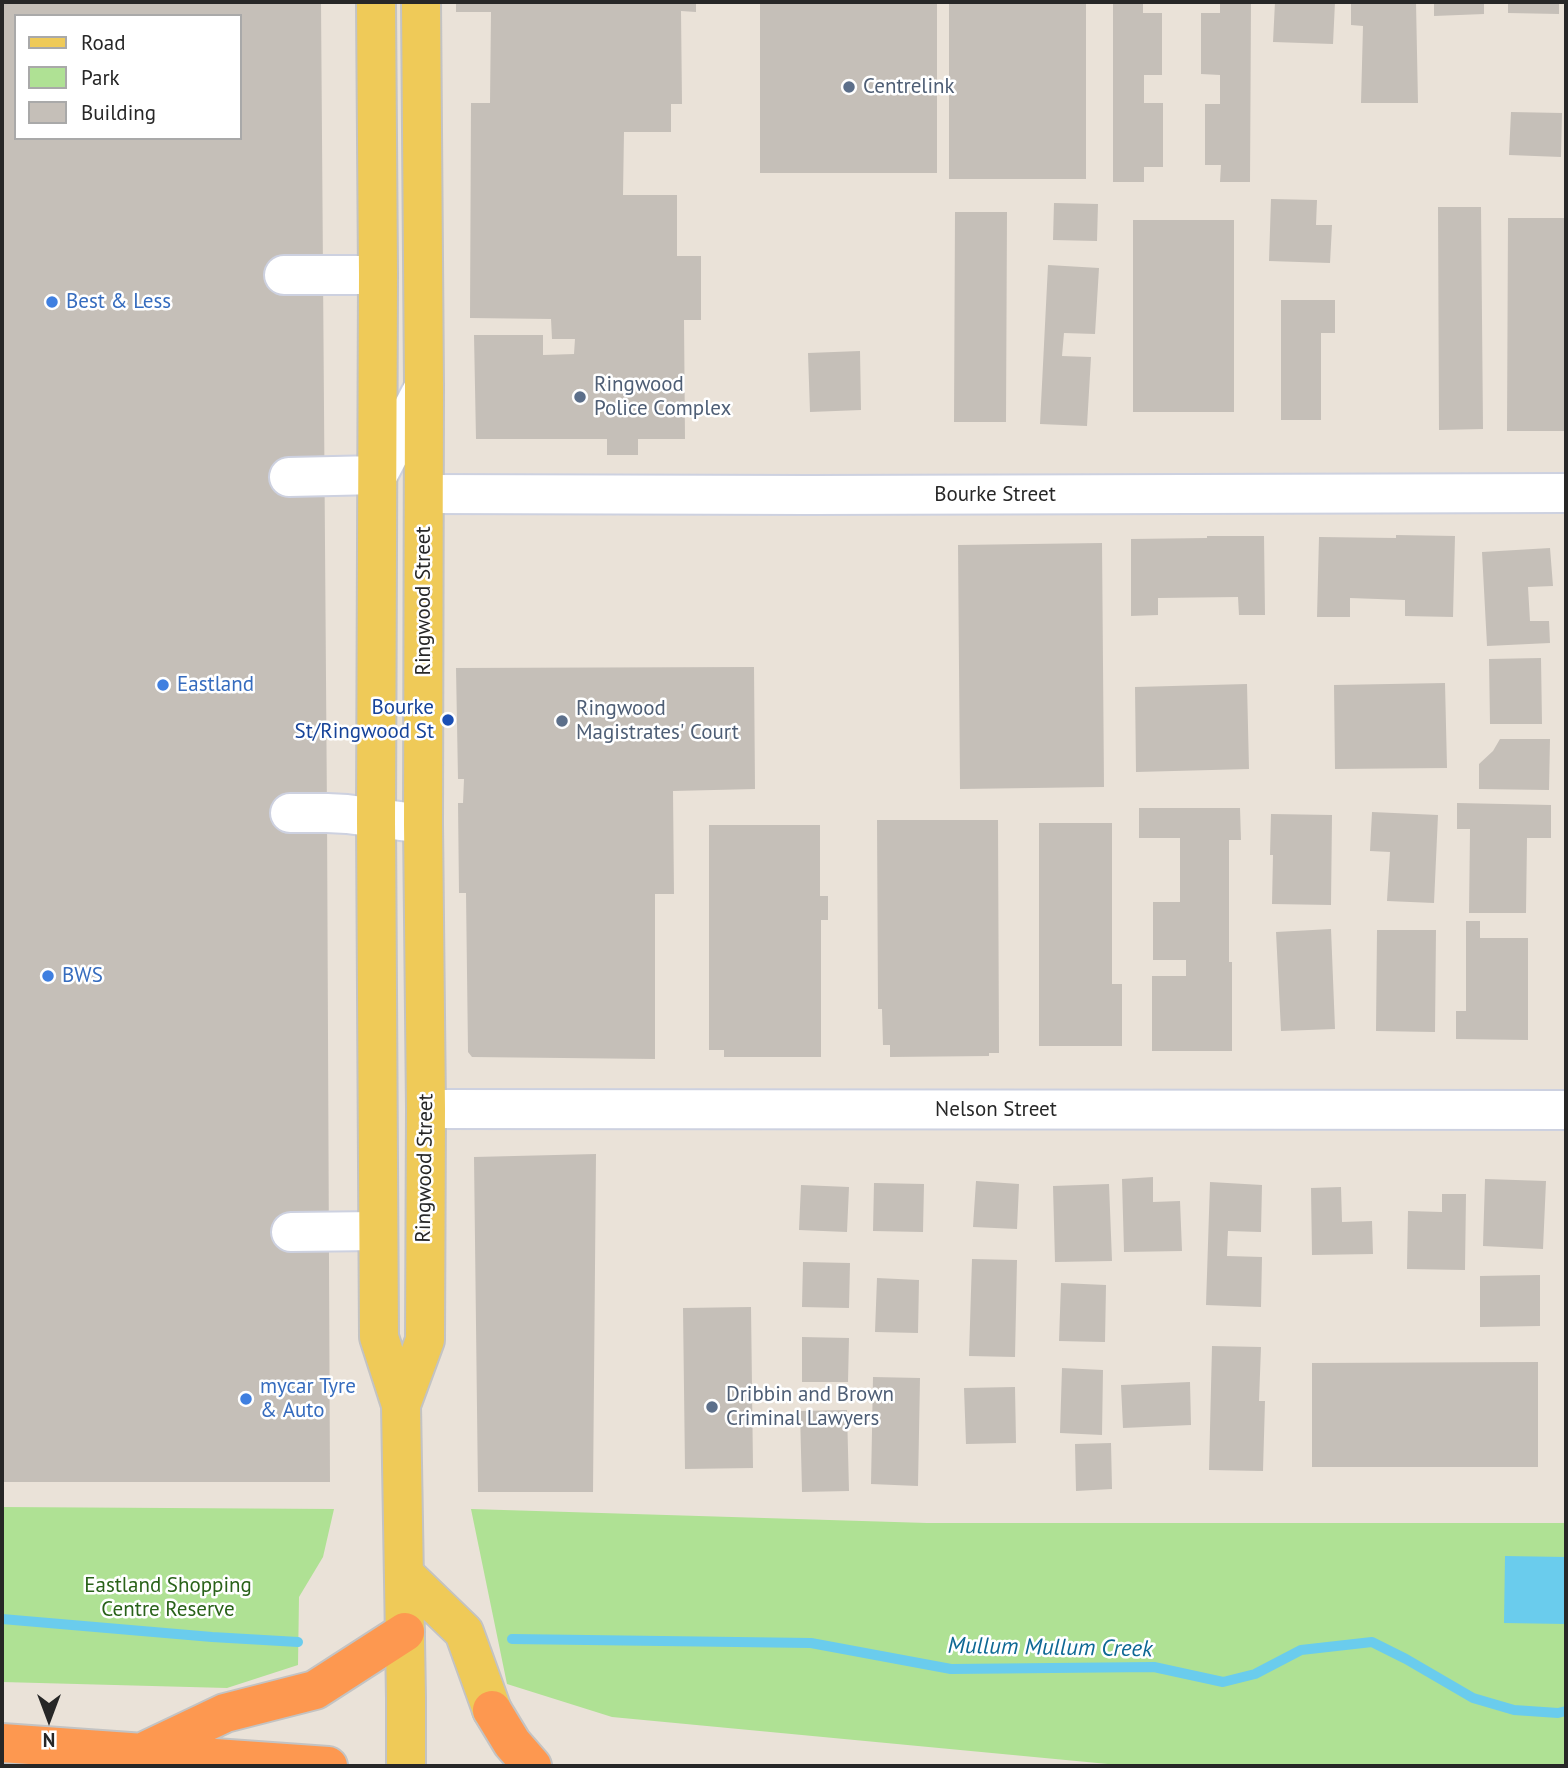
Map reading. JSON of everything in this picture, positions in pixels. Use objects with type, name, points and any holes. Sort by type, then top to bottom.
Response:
[{"type":"highway","points":[[141,1753],[225,1713],[315,1690],[405,1632]]},
{"type":"highway","points":[[492,1710],[512,1743],[532,1766]]},
{"type":"highway","points":[[2,1743],[328,1766]]},
{"type":"main road","name":"Ringwood Street","points":[[376,2],[379,1337],[401,1405],[406,1766]]},
{"type":"main road","name":"Ringwood Street","points":[[401,1405],[425,1340],[421,2]]},
{"type":"main road","points":[[404,1574],[464,1632],[492,1710]]},
{"type":"street","points":[[284,275],[378,275]]},
{"type":"street","points":[[289,477],[377,475],[424,387]]},
{"type":"street","name":"Bourke Street","points":[[424,494],[1566,493]]},
{"type":"street","points":[[290,813],[327,813],[423,824]]},
{"type":"street","name":"Nelson Street","points":[[426,1109],[1566,1110]]},
{"type":"street","points":[[291,1232],[378,1231]]},
{"type":"green space","name":"Eastland Shopping Centre Reserve","points":[[2,1507],[334,1509],[323,1557],[299,1597],[298,1665],[227,1688],[2,1682]]},
{"type":"green space","points":[[471,1509],[927,1523],[1566,1523],[1566,1766],[1129,1766],[612,1717],[507,1684]]},
{"type":"water","points":[[1505,1556],[1566,1557],[1566,1624],[1504,1623]]},
{"type":"building","name":"Eastland","points":[[2,2],[321,2],[330,1482],[2,1482]]},
{"type":"building","points":[[456,2],[696,2],[696,12],[681,11],[682,104],[671,104],[671,132],[624,132],[623,195],[677,195],[677,256],[701,256],[701,320],[684,320],[685,439],[638,439],[638,455],[607,455],[607,439],[476,439],[474,335],[543,335],[543,355],[574,354],[575,339],[552,339],[551,319],[470,318],[471,103],[490,103],[491,12],[456,12]]},
{"type":"building","name":"Centrelink","points":[[760,2],[937,2],[937,173],[760,173]]},
{"type":"building","points":[[949,2],[1086,2],[1086,179],[949,179]]},
{"type":"building","points":[[1113,2],[1143,2],[1143,13],[1162,13],[1162,75],[1144,75],[1144,103],[1163,103],[1163,167],[1144,167],[1144,182],[1113,182]]},
{"type":"building","points":[[1220,2],[1251,2],[1250,182],[1220,182],[1221,165],[1205,165],[1205,104],[1220,104],[1220,75],[1201,74],[1201,13],[1220,13]]},
{"type":"building","points":[[1275,2],[1335,2],[1333,44],[1273,42]]},
{"type":"building","points":[[1351,2],[1416,2],[1418,103],[1361,103],[1363,26],[1351,25]]},
{"type":"building","points":[[1434,2],[1484,2],[1484,14],[1434,16]]},
{"type":"building","points":[[1508,2],[1559,2],[1559,14],[1508,13]]},
{"type":"building","points":[[1511,112],[1562,113],[1561,157],[1509,155]]},
{"type":"building","points":[[1271,199],[1317,200],[1316,225],[1332,225],[1330,263],[1269,261]]},
{"type":"building","points":[[1054,203],[1098,204],[1097,241],[1053,240]]},
{"type":"building","points":[[1438,207],[1481,207],[1483,429],[1439,430]]},
{"type":"building","points":[[955,212],[1007,212],[1006,422],[954,422]]},
{"type":"building","points":[[1508,218],[1566,218],[1566,431],[1507,431]]},
{"type":"building","points":[[1133,220],[1234,220],[1234,412],[1133,412]]},
{"type":"building","points":[[1048,265],[1099,268],[1095,334],[1064,333],[1062,356],[1091,357],[1087,426],[1040,424]]},
{"type":"building","points":[[1281,300],[1335,300],[1335,333],[1321,333],[1321,420],[1281,420]]},
{"type":"building","points":[[860,351],[861,410],[810,412],[808,353]]},
{"type":"building","points":[[1396,535],[1455,536],[1453,617],[1405,616],[1405,600],[1350,598],[1350,617],[1317,617],[1319,537],[1396,538]]},
{"type":"building","points":[[1264,536],[1265,615],[1239,615],[1238,597],[1158,598],[1158,615],[1131,616],[1131,539]]},
{"type":"building","points":[[1102,543],[1104,787],[960,789],[958,545]]},
{"type":"building","points":[[1550,548],[1553,586],[1528,587],[1530,621],[1549,621],[1550,643],[1487,646],[1482,552]]},
{"type":"building","points":[[1541,658],[1542,724],[1490,724],[1489,659]]},
{"type":"building","points":[[754,667],[755,789],[673,791],[674,894],[655,894],[655,1059],[472,1057],[468,1052],[466,893],[459,893],[458,803],[463,803],[464,779],[458,779],[456,668]]},
{"type":"building","points":[[1445,683],[1447,768],[1335,769],[1334,685]]},
{"type":"building","points":[[1247,684],[1249,769],[1136,772],[1135,687]]},
{"type":"building","points":[[1500,739],[1550,739],[1549,790],[1479,789],[1479,764],[1493,751]]},
{"type":"building","points":[[1457,803],[1551,805],[1551,838],[1527,838],[1526,913],[1469,913],[1470,829],[1457,829]]},
{"type":"building","points":[[1139,808],[1240,808],[1241,840],[1229,840],[1232,1051],[1152,1051],[1152,976],[1186,976],[1186,960],[1153,960],[1153,902],[1180,902],[1180,838],[1139,838]]},
{"type":"building","points":[[1372,812],[1438,815],[1434,903],[1387,901],[1390,852],[1370,851]]},
{"type":"building","points":[[1271,814],[1332,815],[1331,905],[1272,904]]},
{"type":"building","points":[[877,820],[998,820],[999,1053],[989,1053],[989,1056],[890,1057],[890,1045],[883,1045],[882,1009],[878,1009]]},
{"type":"building","points":[[1039,823],[1112,823],[1112,984],[1122,984],[1122,1046],[1039,1046]]},
{"type":"building","points":[[709,825],[820,825],[820,896],[828,896],[828,920],[821,920],[821,1057],[724,1057],[724,1050],[709,1050]]},
{"type":"building","points":[[1466,921],[1480,921],[1480,938],[1528,938],[1528,1040],[1456,1039],[1456,1011],[1466,1011]]},
{"type":"building","points":[[1331,929],[1335,1029],[1281,1031],[1276,932]]},
{"type":"building","points":[[1377,930],[1436,930],[1435,1032],[1376,1031]]},
{"type":"building","points":[[596,1154],[593,1492],[478,1492],[474,1157]]},
{"type":"building","points":[[1153,1177],[1153,1202],[1180,1201],[1182,1251],[1124,1252],[1122,1179]]},
{"type":"building","points":[[1485,1179],[1546,1181],[1543,1249],[1483,1246]]},
{"type":"building","points":[[976,1181],[1019,1184],[1017,1229],[973,1227]]},
{"type":"building","points":[[1210,1182],[1262,1185],[1261,1232],[1228,1231],[1227,1256],[1262,1257],[1261,1307],[1206,1305]]},
{"type":"building","points":[[874,1183],[924,1184],[923,1232],[873,1231]]},
{"type":"building","points":[[1109,1184],[1112,1261],[1055,1262],[1053,1186]]},
{"type":"building","points":[[801,1185],[849,1187],[847,1232],[799,1230]]},
{"type":"building","points":[[1341,1187],[1342,1222],[1372,1221],[1373,1254],[1312,1255],[1311,1188]]},
{"type":"building","points":[[1442,1194],[1466,1194],[1465,1270],[1407,1269],[1408,1211],[1442,1212]]},
{"type":"building","points":[[972,1259],[1017,1260],[1015,1357],[969,1356]]},
{"type":"building","points":[[803,1262],[850,1263],[849,1308],[802,1307]]},
{"type":"building","points":[[1540,1275],[1540,1326],[1480,1327],[1480,1276]]},
{"type":"building","points":[[877,1278],[919,1280],[918,1333],[875,1332]]},
{"type":"building","points":[[1061,1283],[1106,1285],[1105,1342],[1059,1341]]},
{"type":"building","points":[[751,1307],[753,1468],[685,1469],[683,1308]]},
{"type":"building","points":[[802,1337],[849,1338],[848,1382],[802,1382]]},
{"type":"building","points":[[1212,1346],[1261,1347],[1259,1401],[1265,1401],[1263,1471],[1209,1470]]},
{"type":"building","points":[[1538,1362],[1538,1467],[1312,1467],[1312,1363]]},
{"type":"building","points":[[1062,1368],[1103,1370],[1102,1435],[1060,1433]]},
{"type":"building","points":[[873,1377],[920,1378],[918,1486],[871,1484]]},
{"type":"building","points":[[1190,1382],[1191,1425],[1123,1428],[1121,1385]]},
{"type":"building","points":[[1015,1387],[1016,1443],[966,1444],[964,1388]]},
{"type":"building","points":[[847,1410],[849,1491],[802,1492],[800,1411]]},
{"type":"building","points":[[1111,1443],[1112,1489],[1076,1491],[1075,1444]]},
{"type":"waterway","name":"Mullum Mullum Creek","points":[[2,1619],[298,1642]]},
{"type":"waterway","name":"Mullum Mullum Creek","points":[[512,1639],[811,1643],[951,1669],[1154,1667],[1223,1682],[1255,1674],[1301,1650],[1372,1642],[1473,1698],[1514,1710],[1558,1713],[1566,1711]]},
{"type":"place","name":"Centrelink","points":[[849,87]]},
{"type":"place","name":"Best & Less","points":[[52,302]]},
{"type":"place","name":"Ringwood Police Complex","points":[[580,397]]},
{"type":"place","name":"Eastland","points":[[163,685]]},
{"type":"place","name":"Bourke St/Ringwood St","points":[[448,720]]},
{"type":"place","name":"Ringwood Magistrates' Court","points":[[562,721]]},
{"type":"place","name":"BWS","points":[[48,976]]},
{"type":"place","name":"mycar Tyre & Auto","points":[[246,1399]]},
{"type":"place","name":"Dribbin and Brown Criminal Lawyers","points":[[712,1407]]}]
